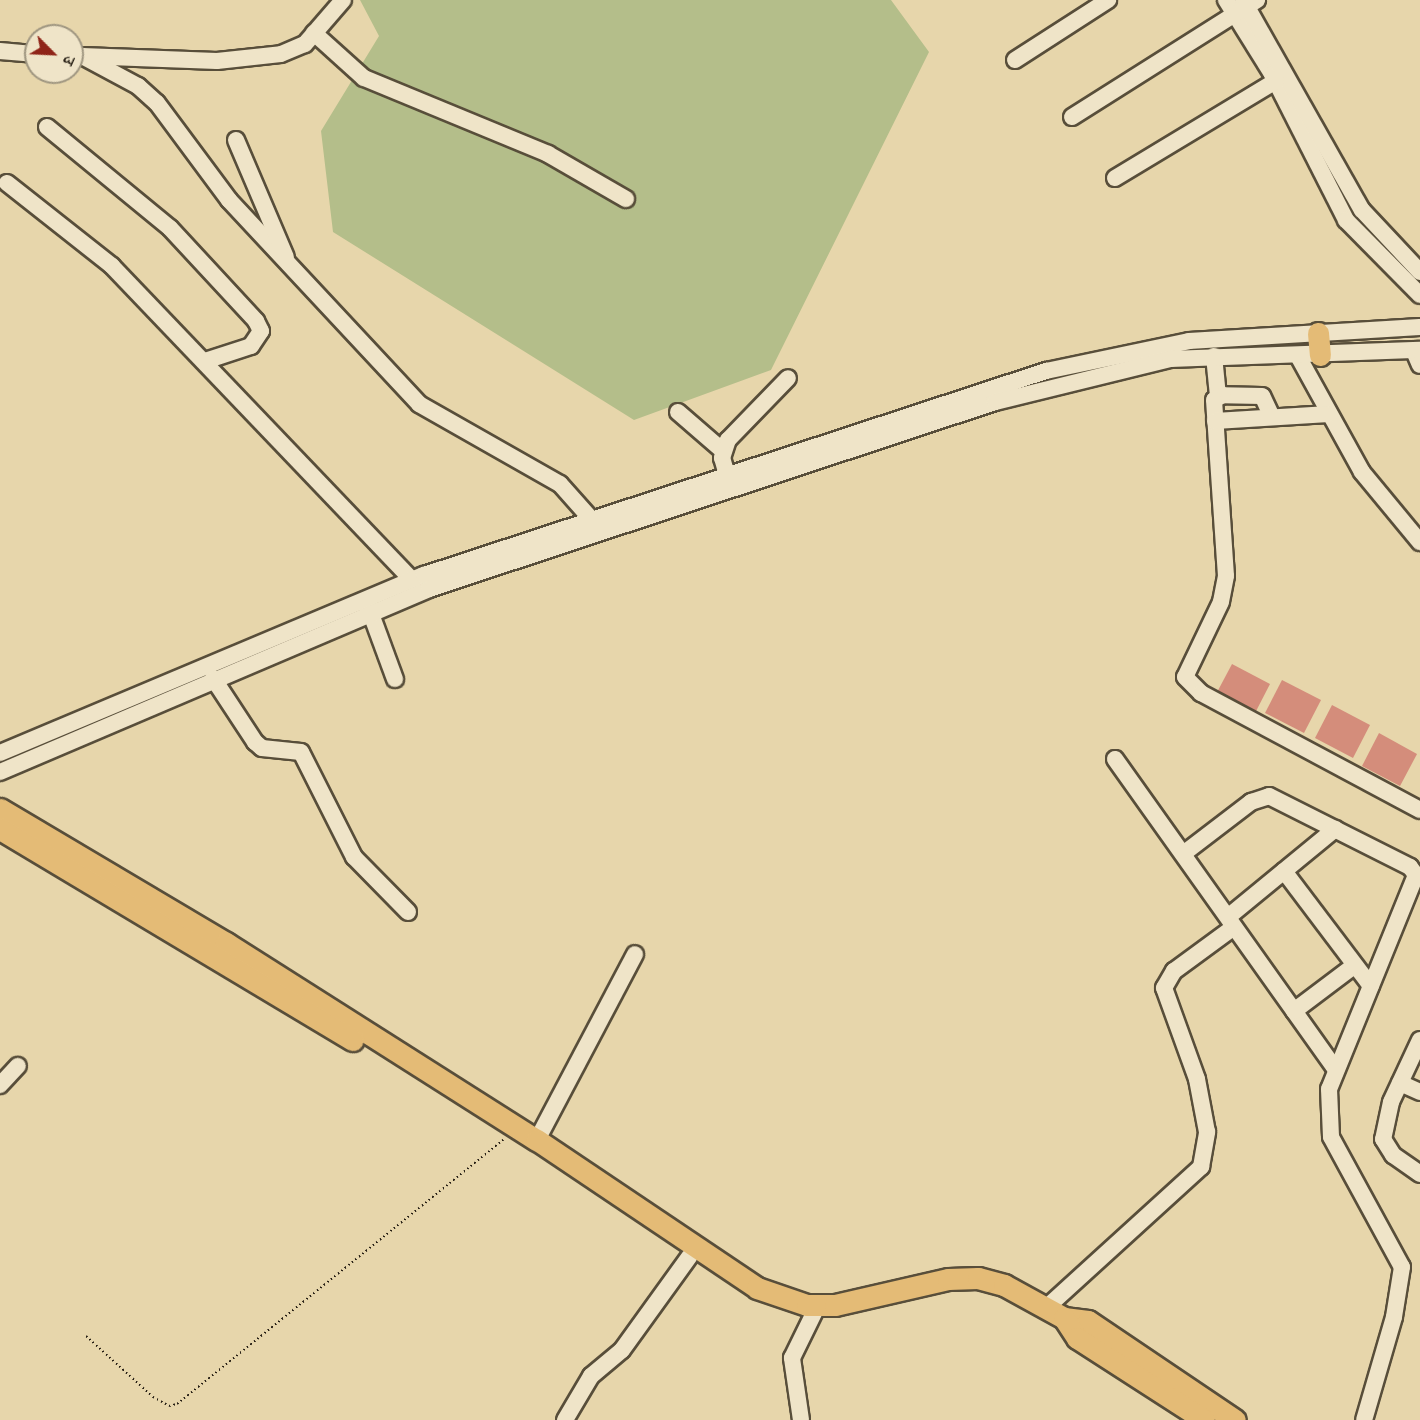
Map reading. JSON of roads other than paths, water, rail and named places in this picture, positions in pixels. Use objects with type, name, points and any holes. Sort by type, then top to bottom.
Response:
[{"type":"main road","points":[[1318,333],[1320,355]]},
{"type":"main road","points":[[0,809],[226,943],[537,1140],[713,1256],[725,1269],[777,1297],[818,1305],[860,1301],[964,1277],[1004,1285],[1055,1313],[1088,1321],[1235,1420]]},
{"type":"main road","points":[[0,829],[508,1136],[703,1267],[725,1269]]},
{"type":"main road","points":[[1055,1313],[1077,1338],[1180,1414],[1204,1420]]},
{"type":"street","points":[[84,56],[217,61],[293,51],[314,33],[343,0]]},
{"type":"street","points":[[1015,60],[1108,0]]},
{"type":"street","points":[[1241,4],[1276,81],[1346,220],[1420,295]]},
{"type":"street","points":[[1072,117],[1241,4]]},
{"type":"street","points":[[1241,4],[1362,210],[1420,272]]},
{"type":"street","points":[[314,33],[364,78],[548,154],[626,199]]},
{"type":"street","points":[[0,51],[24,53]]},
{"type":"street","points":[[84,60],[152,98],[288,268],[365,342],[419,404],[560,484],[592,520]]},
{"type":"street","points":[[1115,178],[1276,81]]},
{"type":"street","points":[[47,128],[170,228],[256,321],[261,331],[251,346],[205,361]]},
{"type":"street","points":[[237,140],[288,268]]},
{"type":"street","points":[[7,183],[112,266],[412,580]]},
{"type":"street","points":[[0,772],[213,678],[368,606],[412,580],[727,475],[1110,354],[1200,340],[1420,327]]},
{"type":"street","points":[[0,753],[368,606],[995,402],[1139,365],[1214,356],[1418,356]]},
{"type":"street","points":[[1214,356],[1218,396],[1215,421],[1225,588],[1188,661],[1188,684],[1420,810]]},
{"type":"street","points":[[1298,356],[1362,472],[1420,542]]},
{"type":"street","points":[[723,451],[788,378]]},
{"type":"street","points":[[1218,396],[1262,396],[1272,417]]},
{"type":"street","points":[[678,412],[723,451],[727,475]]},
{"type":"street","points":[[1215,421],[1329,414]]},
{"type":"street","points":[[368,606],[394,679]]},
{"type":"street","points":[[213,678],[255,742],[271,750],[301,752],[354,857],[408,912]]},
{"type":"street","points":[[1115,759],[1335,1068]]},
{"type":"street","points":[[1183,854],[1261,796],[1335,829],[1416,875],[1335,1068],[1327,1113],[1331,1137],[1402,1267],[1394,1317],[1364,1420]]},
{"type":"street","points":[[1055,1313],[1189,1183],[1201,1167],[1207,1132],[1197,1079],[1164,988],[1174,971],[1231,922],[1284,871],[1335,829]]},
{"type":"street","points":[[1284,871],[1371,986]]},
{"type":"street","points":[[537,1140],[635,954]]},
{"type":"street","points":[[1294,1011],[1355,965]]},
{"type":"street","points":[[1420,1040],[1400,1083],[1383,1139],[1393,1155],[1420,1174]]},
{"type":"street","points":[[0,1085],[18,1066]]},
{"type":"street","points":[[1400,1083],[1420,1092]]},
{"type":"street","points":[[565,1420],[591,1377],[622,1350],[689,1257]]},
{"type":"street","points":[[801,1420],[792,1358],[818,1305]]}]
